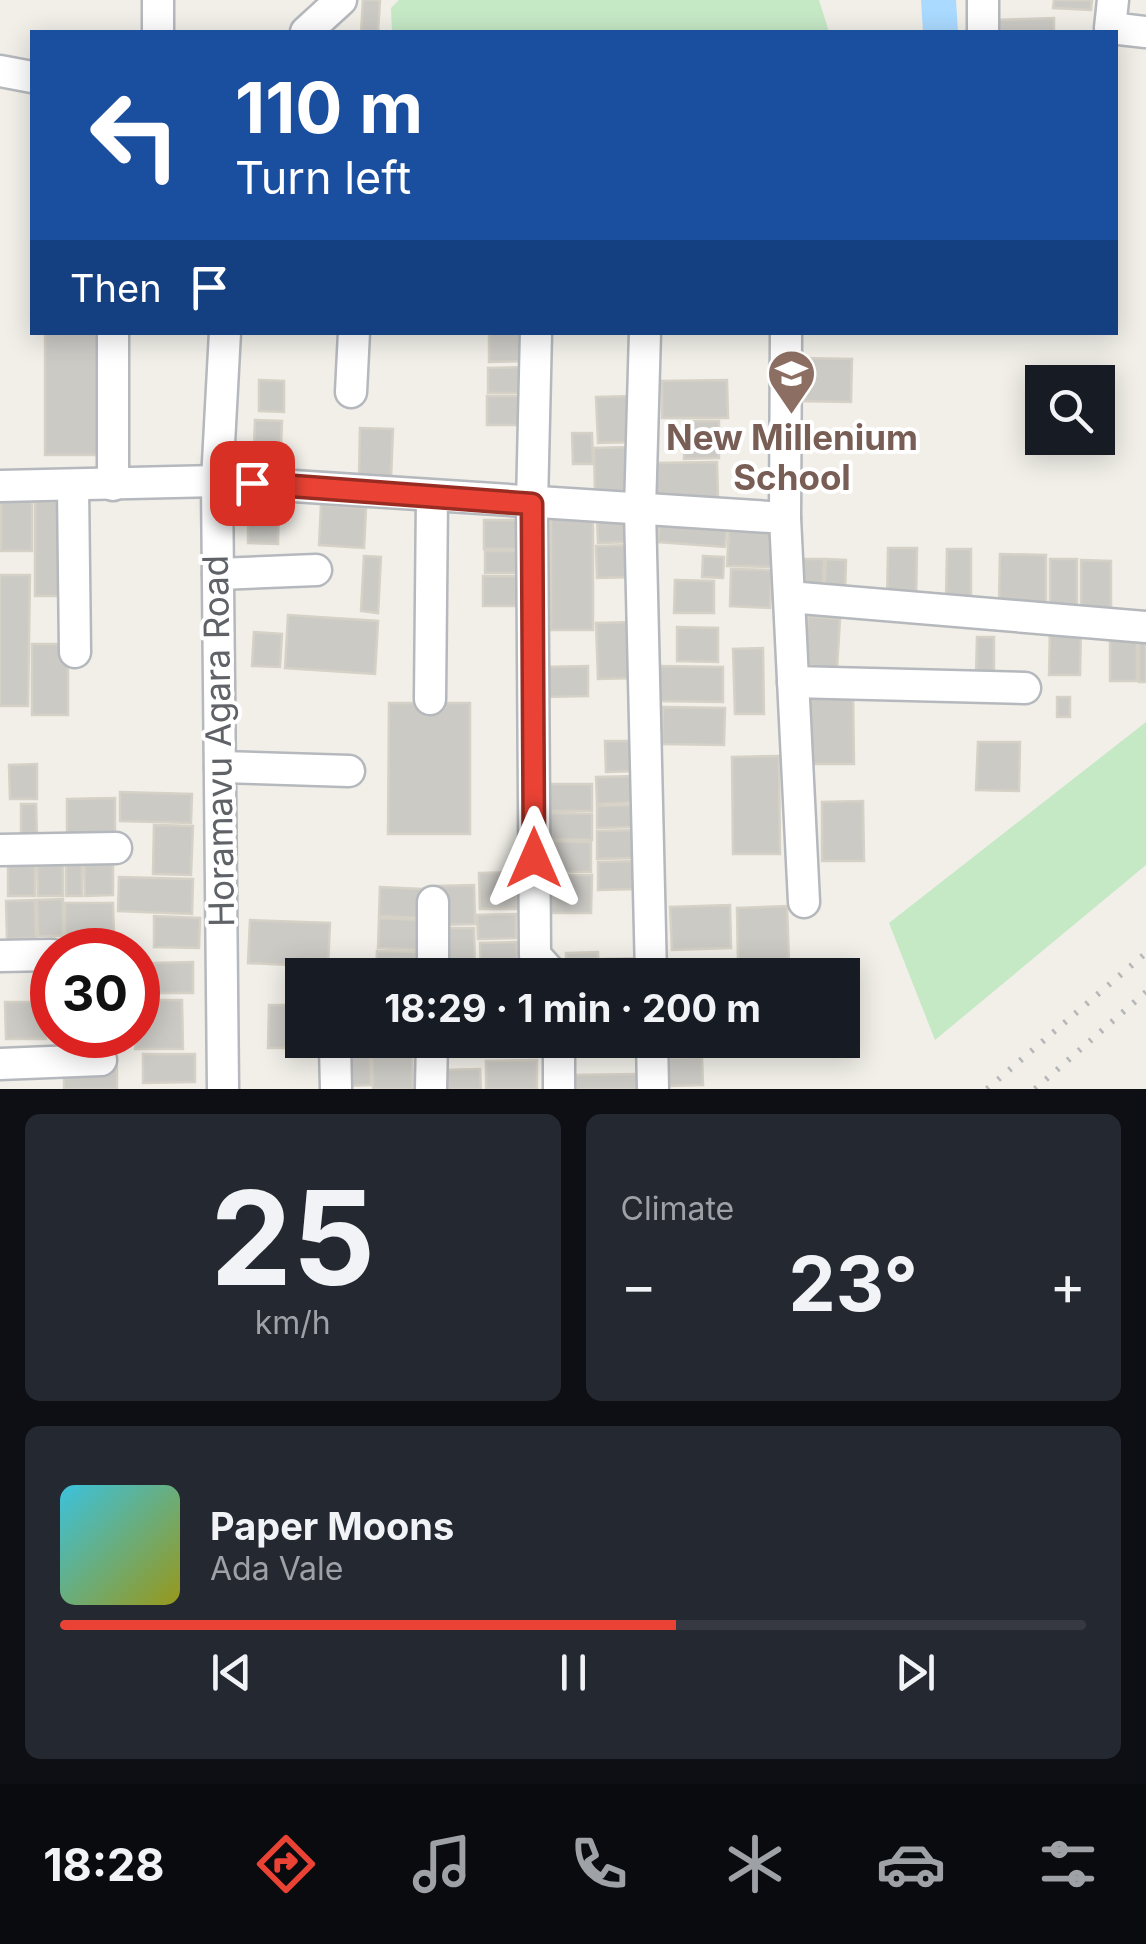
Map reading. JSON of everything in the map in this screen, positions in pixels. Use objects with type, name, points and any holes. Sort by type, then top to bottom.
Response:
[{"type":"street","points":[[158,0],[158,30]]},
{"type":"street","points":[[308,30],[341,0]]},
{"type":"street","points":[[983,0],[983,30]]},
{"type":"street","points":[[1113,0],[1110,28],[1146,32]]},
{"type":"street","points":[[0,71],[30,77]]},
{"type":"street","points":[[112,485],[114,335]]},
{"type":"street","name":"Horamavu Agara Road","points":[[223,1089],[217,480],[226,335]]},
{"type":"street","points":[[351,392],[354,335]]},
{"type":"street","points":[[536,335],[532,504],[538,958]]},
{"type":"street","points":[[645,335],[640,510],[651,958]]},
{"type":"street","points":[[786,335],[785,518],[804,902]]},
{"type":"street","points":[[0,486],[73,487],[217,480],[785,518]]},
{"type":"street","points":[[73,487],[76,652]]},
{"type":"street","points":[[430,699],[432,496]]},
{"type":"street","points":[[218,574],[316,570]]},
{"type":"street","points":[[789,597],[1146,626]]},
{"type":"street","points":[[793,682],[1025,688]]},
{"type":"street","points":[[220,767],[349,771]]},
{"type":"street","points":[[0,850],[116,848]]},
{"type":"street","points":[[433,958],[434,902]]},
{"type":"street","points":[[0,956],[30,955]]},
{"type":"street","points":[[335,1058],[336,1089]]},
{"type":"street","points":[[431,1089],[432,1058]]},
{"type":"street","points":[[559,1058],[559,1089]]},
{"type":"street","points":[[652,1058],[653,1089]]},
{"type":"street","points":[[0,1064],[102,1060]]},
{"type":"green space","points":[[399,0],[819,0],[828,30],[392,30],[391,8]]},
{"type":"green space","points":[[1146,722],[1146,865],[935,1040],[889,923]]},
{"type":"water","points":[[921,0],[956,0],[958,30],[923,30]]},
{"type":"building","points":[[363,0],[380,0],[378,30],[361,30]]},
{"type":"building","points":[[1054,0],[1092,0],[1091,10],[1053,8]]},
{"type":"building","points":[[1054,18],[1054,30],[995,30],[995,20]]},
{"type":"building","points":[[45,335],[105,335],[106,455],[45,455]]},
{"type":"building","points":[[489,335],[528,335],[529,361],[489,362]]},
{"type":"building","points":[[799,358],[852,359],[851,402],[798,401]]},
{"type":"building","points":[[528,367],[528,393],[488,393],[488,368]]},
{"type":"building","points":[[259,380],[284,381],[284,412],[259,411]]},
{"type":"building","points":[[727,380],[728,418],[662,418],[662,381]]},
{"type":"building","points":[[487,396],[529,396],[529,425],[487,425]]},
{"type":"building","points":[[634,396],[635,442],[598,443],[596,397]]},
{"type":"building","points":[[255,420],[282,421],[280,475],[253,474]]},
{"type":"building","points":[[684,421],[719,421],[719,458],[684,459]]},
{"type":"building","points":[[360,428],[393,429],[391,479],[359,478]]},
{"type":"building","points":[[572,433],[592,433],[593,464],[573,464]]},
{"type":"building","points":[[633,447],[634,491],[595,492],[594,448]]},
{"type":"building","points":[[717,462],[718,498],[657,499],[656,463]]},
{"type":"building","points":[[1,498],[32,498],[32,551],[1,551]]},
{"type":"building","points":[[248,499],[279,500],[278,544],[248,543]]},
{"type":"building","points":[[35,501],[68,502],[68,596],[35,596]]},
{"type":"building","points":[[321,505],[366,508],[364,548],[319,545]]},
{"type":"building","points":[[551,515],[593,516],[593,630],[551,630]]},
{"type":"building","points":[[597,517],[634,517],[635,542],[598,543]]},
{"type":"building","points":[[484,520],[523,520],[523,549],[484,549]]},
{"type":"building","points":[[660,521],[727,527],[725,547],[658,542]]},
{"type":"building","points":[[729,527],[777,529],[776,567],[727,566]]},
{"type":"building","points":[[636,545],[637,577],[597,578],[596,546]]},
{"type":"building","points":[[888,548],[917,548],[916,601],[887,600]]},
{"type":"building","points":[[947,549],[971,549],[971,601],[946,601]]},
{"type":"building","points":[[485,551],[522,551],[522,573],[485,573]]},
{"type":"building","points":[[1000,554],[1046,555],[1046,603],[999,603]]},
{"type":"building","points":[[364,556],[381,557],[378,613],[361,611]]},
{"type":"building","points":[[703,556],[724,557],[723,578],[702,577]]},
{"type":"building","points":[[800,559],[824,559],[823,595],[799,594]]},
{"type":"building","points":[[826,559],[846,560],[845,597],[824,596]]},
{"type":"building","points":[[1050,559],[1077,559],[1077,608],[1050,607]]},
{"type":"building","points":[[1081,560],[1111,561],[1111,611],[1081,610]]},
{"type":"building","points":[[731,569],[772,570],[770,608],[730,606]]},
{"type":"building","points":[[0,575],[30,575],[28,706],[0,706]]},
{"type":"building","points":[[483,576],[521,576],[521,606],[483,606]]},
{"type":"building","points":[[675,580],[714,581],[714,613],[674,613]]},
{"type":"building","points":[[288,615],[378,621],[375,674],[285,668]]},
{"type":"building","points":[[808,616],[840,619],[837,668],[804,665]]},
{"type":"building","points":[[634,622],[636,678],[598,679],[596,623]]},
{"type":"building","points":[[677,627],[718,628],[718,662],[677,661]]},
{"type":"building","points":[[1050,628],[1081,628],[1080,675],[1049,675]]},
{"type":"building","points":[[254,632],[282,634],[280,667],[252,666]]},
{"type":"building","points":[[1110,632],[1137,632],[1137,681],[1110,681]]},
{"type":"building","points":[[1139,635],[1146,635],[1146,682],[1139,682]]},
{"type":"building","points":[[977,637],[994,637],[994,675],[976,675]]},
{"type":"building","points":[[32,644],[68,644],[68,715],[32,715]]},
{"type":"building","points":[[763,648],[764,714],[735,714],[733,649]]},
{"type":"building","points":[[588,666],[588,696],[546,697],[545,667]]},
{"type":"building","points":[[659,666],[723,667],[723,702],[659,701]]},
{"type":"building","points":[[810,693],[853,693],[854,764],[811,764]]},
{"type":"building","points":[[1057,697],[1070,697],[1070,717],[1057,717]]},
{"type":"building","points":[[389,703],[470,703],[470,834],[388,834]]},
{"type":"building","points":[[663,707],[725,708],[724,745],[662,744]]},
{"type":"building","points":[[605,741],[635,741],[636,771],[606,772]]},
{"type":"building","points":[[978,742],[1020,742],[1019,791],[976,790]]},
{"type":"building","points":[[779,756],[780,854],[733,854],[732,757]]},
{"type":"building","points":[[37,764],[37,799],[10,799],[9,765]]},
{"type":"building","points":[[637,776],[638,802],[597,804],[596,777]]},
{"type":"building","points":[[545,784],[592,784],[592,811],[545,811]]},
{"type":"building","points":[[120,792],[192,794],[191,823],[120,821]]},
{"type":"building","points":[[115,798],[115,834],[67,834],[67,799]]},
{"type":"building","points":[[863,801],[864,861],[822,861],[822,802]]},
{"type":"building","points":[[21,804],[36,804],[37,836],[21,837]]},
{"type":"building","points":[[637,805],[637,827],[597,828],[597,806]]},
{"type":"building","points":[[547,813],[592,814],[592,840],[546,839]]},
{"type":"building","points":[[154,825],[193,826],[191,875],[153,874]]},
{"type":"building","points":[[637,830],[638,858],[597,859],[597,831]]},
{"type":"building","points":[[545,841],[591,842],[591,872],[544,871]]},
{"type":"building","points":[[63,858],[63,896],[38,896],[37,859]]},
{"type":"building","points":[[82,858],[82,896],[66,896],[66,859]]},
{"type":"building","points":[[8,859],[35,859],[35,896],[8,896]]},
{"type":"building","points":[[84,859],[113,859],[113,895],[85,896]]},
{"type":"building","points":[[636,861],[637,889],[598,890],[598,862]]},
{"type":"building","points":[[517,872],[518,909],[480,909],[479,873]]},
{"type":"building","points":[[545,875],[592,875],[591,913],[545,913]]},
{"type":"building","points":[[119,877],[193,879],[192,914],[118,911]]},
{"type":"building","points":[[474,885],[475,924],[439,925],[438,886]]},
{"type":"building","points":[[380,887],[421,889],[420,918],[379,916]]},
{"type":"building","points":[[63,899],[63,928],[38,928],[37,900]]},
{"type":"building","points":[[35,900],[36,928],[30,928],[30,938],[7,939],[6,901]]},
{"type":"building","points":[[65,903],[113,903],[114,928],[65,928]]},
{"type":"building","points":[[730,905],[731,948],[672,950],[670,907]]},
{"type":"building","points":[[787,906],[789,958],[738,958],[737,908]]},
{"type":"building","points":[[516,914],[516,938],[478,939],[477,915]]},
{"type":"building","points":[[154,916],[200,918],[199,948],[160,947],[160,928],[154,928]]},
{"type":"building","points":[[379,918],[421,920],[419,950],[378,948]]},
{"type":"building","points":[[250,920],[330,923],[328,958],[285,958],[285,965],[248,963]]},
{"type":"building","points":[[442,928],[474,928],[475,958],[443,958]]},
{"type":"building","points":[[517,942],[517,958],[480,958],[480,943]]},
{"type":"building","points":[[377,951],[419,952],[419,958],[377,958]]},
{"type":"building","points":[[598,952],[598,958],[566,958],[566,953]]},
{"type":"building","points":[[193,962],[193,993],[160,993],[160,963]]},
{"type":"building","points":[[160,1000],[182,1000],[183,1049],[160,1049]]},
{"type":"building","points":[[5,1002],[30,1002],[30,1039],[6,1039]]},
{"type":"building","points":[[269,1005],[285,1005],[285,1048],[268,1048]]},
{"type":"building","points":[[195,1054],[195,1082],[143,1083],[143,1058]]},
{"type":"building","points":[[344,1058],[370,1058],[371,1085],[345,1086]]},
{"type":"building","points":[[372,1058],[412,1058],[413,1089],[373,1089]]},
{"type":"building","points":[[668,1058],[702,1058],[703,1085],[669,1086]]},
{"type":"building","points":[[537,1060],[537,1089],[486,1089],[486,1061]]},
{"type":"building","points":[[64,1066],[117,1066],[117,1089],[64,1089]]},
{"type":"building","points":[[480,1069],[481,1089],[442,1089],[442,1070]]},
{"type":"building","points":[[637,1074],[638,1089],[571,1089],[570,1075]]},
{"type":"railway","points":[[987,1089],[1146,953]]},
{"type":"railway","points":[[1035,1089],[1146,992]]},
{"type":"place","name":"New Millenium School","points":[[792,416]]},
{"type":"route","points":[[252,483],[532,504],[534,858]]}]
